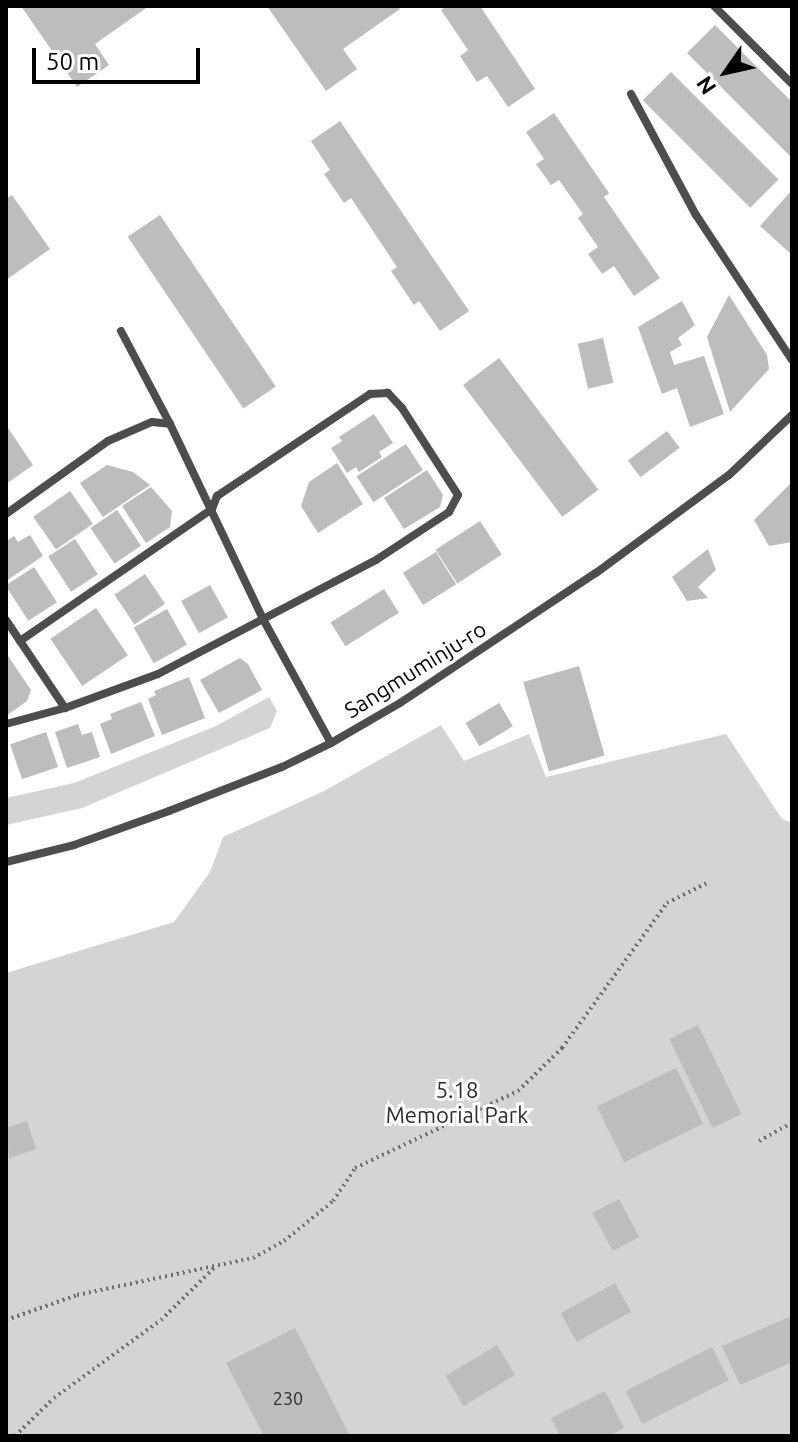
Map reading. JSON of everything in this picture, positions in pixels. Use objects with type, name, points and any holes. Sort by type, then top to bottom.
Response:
[{"type":"street","points":[[714,6],[792,84]]},
{"type":"street","points":[[631,94],[703,228],[792,360]]},
{"type":"street","points":[[121,331],[212,509],[263,619],[331,743]]},
{"type":"street","points":[[6,724],[65,708],[158,674],[376,560],[449,512],[458,495],[402,408],[388,393],[370,394],[217,496],[212,509],[20,641]]},
{"type":"street","name":"Sangmuminju-ro","points":[[6,862],[74,845],[169,811],[282,767],[331,743],[400,703],[596,573],[729,475],[792,415]]},
{"type":"street","points":[[6,514],[108,441],[152,422],[170,424]]},
{"type":"street","points":[[6,620],[65,708]]},
{"type":"path","points":[[6,1320],[77,1295],[253,1258],[284,1241],[333,1201],[355,1168],[518,1091],[562,1048],[667,903],[707,883]]},
{"type":"path","points":[[759,1141],[792,1123]]},
{"type":"path","points":[[15,1436],[54,1398],[161,1320],[217,1266]]},
{"type":"green space","points":[[269,697],[277,711],[270,728],[82,808],[6,825],[6,798],[74,783],[216,726]]},
{"type":"green space","name":"5.18 Memorial Park","points":[[441,725],[464,761],[529,734],[546,777],[726,734],[782,819],[792,823],[792,1436],[6,1436],[6,973],[174,922],[210,872],[223,837],[324,791]]},
{"type":"building","points":[[21,6],[149,6],[95,44],[109,65],[77,87]]},
{"type":"building","points":[[267,6],[398,6],[400,9],[343,49],[357,69],[326,91]]},
{"type":"building","points":[[447,6],[480,6],[535,89],[508,107],[487,76],[477,82],[460,56],[468,50],[441,10]]},
{"type":"building","points":[[715,25],[792,102],[792,158],[687,53]]},
{"type":"building","points":[[671,72],[778,179],[750,208],[643,100]]},
{"type":"building","points":[[554,113],[609,193],[604,197],[660,278],[634,296],[614,266],[602,274],[588,254],[598,247],[578,218],[583,214],[559,180],[551,185],[536,164],[544,159],[526,132]]},
{"type":"building","points":[[340,121],[469,311],[440,331],[419,301],[414,305],[391,271],[397,267],[351,198],[344,203],[324,174],[330,170],[311,141]]},
{"type":"building","points":[[792,190],[792,255],[760,226]]},
{"type":"building","points":[[12,195],[50,249],[6,280],[6,199]]},
{"type":"building","points":[[160,215],[276,387],[243,408],[128,237]]},
{"type":"building","points":[[729,295],[767,355],[769,369],[730,412],[707,337]]},
{"type":"building","points":[[682,301],[695,325],[678,338],[682,345],[670,352],[674,365],[704,356],[724,414],[690,427],[677,388],[662,394],[638,327]]},
{"type":"building","points":[[603,338],[613,383],[588,389],[578,344]]},
{"type":"building","points":[[499,358],[598,490],[562,517],[463,385]]},
{"type":"building","points":[[374,414],[393,443],[379,452],[382,457],[359,472],[356,467],[347,473],[331,448],[342,441],[339,437]]},
{"type":"building","points":[[6,425],[33,465],[6,484]]},
{"type":"building","points":[[667,431],[680,448],[641,477],[628,460]]},
{"type":"building","points":[[406,444],[423,470],[373,502],[357,476]]},
{"type":"building","points":[[337,463],[363,504],[318,533],[301,506],[309,482]]},
{"type":"building","points":[[107,465],[133,472],[150,485],[103,517],[80,483]]},
{"type":"building","points":[[427,470],[443,495],[440,507],[404,529],[384,498]]},
{"type":"building","points":[[792,482],[792,542],[769,546],[754,520]]},
{"type":"building","points":[[151,487],[172,511],[170,527],[146,543],[122,506]]},
{"type":"building","points":[[70,491],[93,524],[56,550],[33,517]]},
{"type":"building","points":[[117,510],[141,546],[115,564],[90,528]]},
{"type":"building","points":[[480,521],[502,555],[457,583],[436,550]]},
{"type":"building","points":[[30,535],[43,556],[6,581],[6,541],[14,536],[18,542]]},
{"type":"building","points":[[75,539],[98,574],[71,592],[48,556]]},
{"type":"building","points":[[708,549],[716,570],[698,587],[708,598],[687,601],[672,577]]},
{"type":"building","points":[[436,552],[456,584],[423,605],[403,573]]},
{"type":"building","points":[[34,567],[57,602],[28,621],[6,585]]},
{"type":"building","points":[[145,574],[165,604],[134,625],[114,595]]},
{"type":"building","points":[[210,585],[228,617],[199,633],[181,601]]},
{"type":"building","points":[[384,589],[399,613],[345,646],[331,622]]},
{"type":"building","points":[[96,608],[128,655],[82,686],[50,639]]},
{"type":"building","points":[[167,609],[187,645],[154,663],[134,627]]},
{"type":"building","points":[[6,653],[31,690],[27,701],[6,716]]},
{"type":"building","points":[[240,658],[248,664],[262,690],[219,713],[200,680]]},
{"type":"building","points":[[579,666],[605,755],[549,771],[523,682]]},
{"type":"building","points":[[189,677],[205,718],[162,735],[148,699],[156,695],[154,691]]},
{"type":"building","points":[[141,702],[155,736],[111,754],[100,724],[112,719],[110,714]]},
{"type":"building","points":[[499,703],[513,726],[479,746],[466,723]]},
{"type":"building","points":[[78,724],[82,735],[92,732],[100,757],[67,768],[55,732]]},
{"type":"building","points":[[46,732],[58,767],[22,779],[10,744]]},
{"type":"building","points":[[698,1025],[741,1114],[713,1128],[669,1039]]},
{"type":"building","points":[[676,1068],[703,1124],[624,1162],[597,1107]]},
{"type":"building","points":[[27,1121],[36,1149],[9,1158],[6,1128]]},
{"type":"building","points":[[619,1199],[639,1237],[613,1251],[593,1213]]},
{"type":"building","points":[[615,1283],[631,1312],[577,1342],[561,1313]]},
{"type":"building","points":[[792,1316],[792,1362],[740,1385],[722,1346]]},
{"type":"building","points":[[295,1328],[349,1434],[264,1436],[226,1363]]},
{"type":"building","points":[[497,1345],[515,1375],[464,1406],[446,1376]]},
{"type":"building","points":[[712,1347],[729,1380],[642,1424],[626,1391]]},
{"type":"building","points":[[605,1391],[624,1428],[608,1436],[560,1436],[551,1418]]}]
